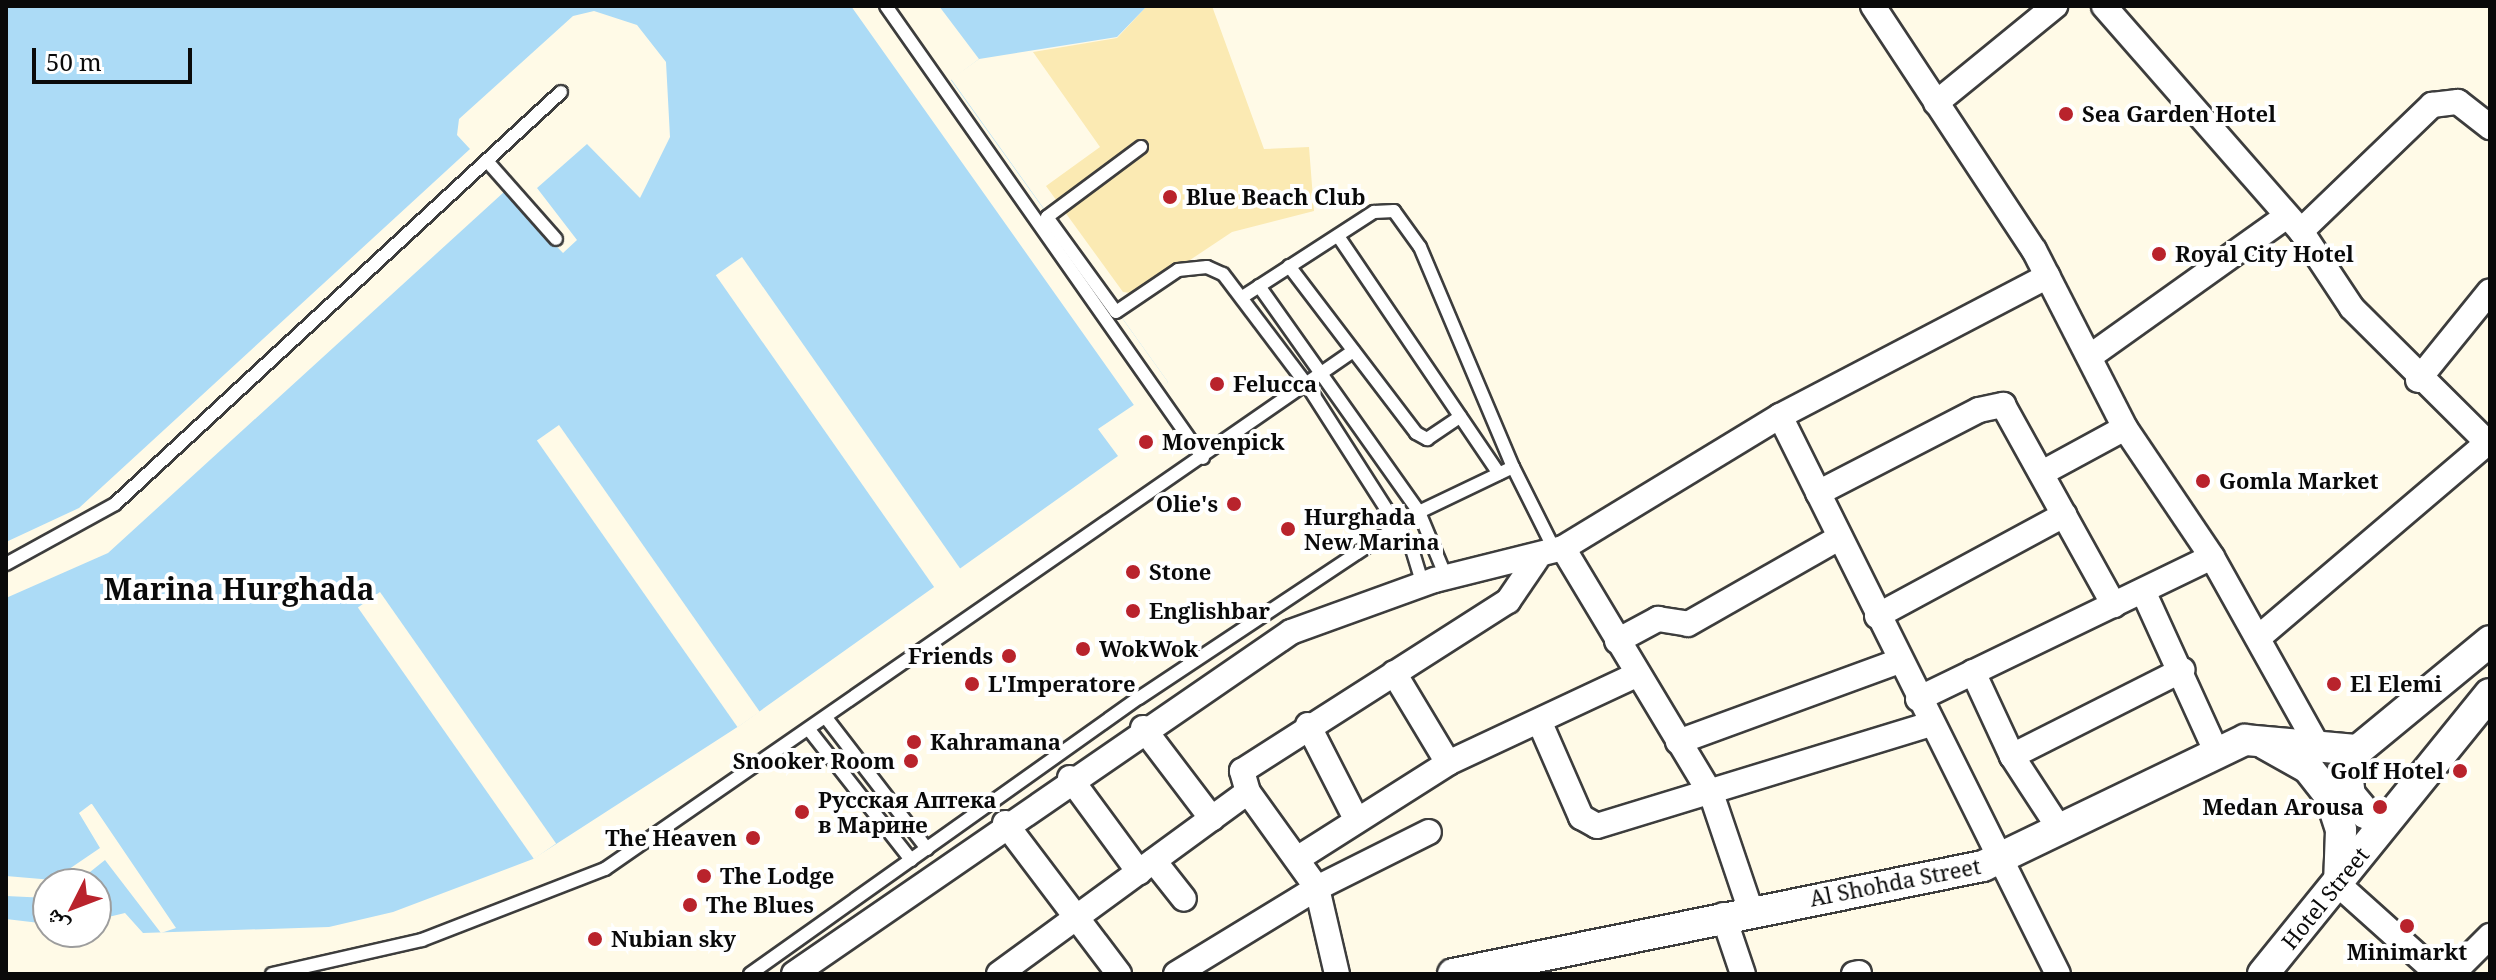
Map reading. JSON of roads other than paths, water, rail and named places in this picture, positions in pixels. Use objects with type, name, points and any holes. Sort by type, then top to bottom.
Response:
[{"type":"street","points":[[1873,6],[2048,276],[2092,355],[2125,428],[2212,557],[2316,743]]},
{"type":"street","points":[[1936,103],[2055,6]]},
{"type":"street","points":[[2104,6],[2294,224],[2329,280],[2418,380],[2488,444],[2258,638]]},
{"type":"street","points":[[2092,355],[2294,224],[2432,105],[2458,102],[2490,127]]},
{"type":"street","points":[[1337,974],[1317,888],[1248,792],[1246,764],[1508,601],[1551,553],[1780,416],[2048,276]]},
{"type":"street","points":[[2418,380],[2490,291]]},
{"type":"street","points":[[1818,493],[1991,405],[2011,413],[2114,605]]},
{"type":"street","points":[[1780,416],[1837,539],[1997,861],[2058,974]]},
{"type":"street","points":[[2042,473],[2125,428]]},
{"type":"street","points":[[1877,616],[2064,515]]},
{"type":"street","points":[[1617,641],[1658,619],[1688,624],[1837,539]]},
{"type":"street","points":[[794,974],[1070,778],[1291,632],[1435,581],[1551,553]]},
{"type":"street","points":[[1551,553],[1617,641],[1712,796],[1737,913],[1743,974]]},
{"type":"street","points":[[1918,699],[2212,557]]},
{"type":"street","points":[[2143,591],[2182,670],[2215,749]]},
{"type":"street","points":[[2384,821],[2365,813],[2350,795],[2347,772],[2358,750],[2490,641]]},
{"type":"street","points":[[1678,742],[1899,661]]},
{"type":"street","points":[[2012,756],[2182,670]]},
{"type":"street","points":[[1973,672],[2012,756],[2059,828]]},
{"type":"street","points":[[1394,673],[1448,763]]},
{"type":"street","points":[[1297,859],[1355,817],[1448,763],[1540,723],[1636,675]]},
{"type":"street","name":"Hotel Street","points":[[2263,974],[2340,886],[2384,821],[2485,710]]},
{"type":"street","points":[[1540,723],[1590,824],[1712,796],[1931,724]]},
{"type":"street","points":[[1308,725],[1355,817]]},
{"type":"street","points":[[1143,728],[1212,819]]},
{"type":"street","points":[[2245,740],[2279,749],[2320,782],[2341,830],[2340,886],[2438,974]]},
{"type":"street","name":"Al Shohda Street","points":[[1453,974],[1538,963],[1737,913],[1997,861],[2215,749],[2245,740],[2316,743],[2358,750]]},
{"type":"street","points":[[1070,778],[1146,866],[1184,899]]},
{"type":"street","points":[[1002,973],[1077,912],[1248,792]]},
{"type":"street","points":[[1005,823],[1077,912],[1119,974]]},
{"type":"street","points":[[1176,974],[1317,888],[1429,832]]},
{"type":"street","points":[[2452,974],[2490,936]]},
{"type":"lane","points":[[886,6],[1203,458]]},
{"type":"lane","points":[[6,564],[115,504],[561,92]]},
{"type":"lane","points":[[1141,147],[1047,217],[1116,312],[1195,267],[1223,274],[1244,296],[1307,385],[1435,581]]},
{"type":"lane","points":[[487,161],[556,239]]},
{"type":"lane","points":[[1244,296],[1374,212],[1402,217],[1551,553]]},
{"type":"lane","points":[[1338,236],[1499,474]]},
{"type":"lane","points":[[1289,266],[1422,438],[1460,417]]},
{"type":"lane","points":[[1259,286],[1419,512],[1435,581]]},
{"type":"lane","points":[[272,974],[422,940],[551,895],[605,869],[810,731],[1353,351]]},
{"type":"lane","points":[[750,974],[1419,512],[1513,467]]},
{"type":"lane","points":[[827,719],[927,849]]},
{"type":"lane","points":[[810,731],[911,860]]},
{"type":"water","points":[[6,6],[1147,6],[1117,37],[979,59],[951,79],[1168,382],[1098,429],[1118,456],[739,726],[533,859],[393,912],[329,927],[143,933],[125,913],[112,916],[112,868],[32,868],[32,922],[6,919]]},
{"type":"place","name":"Sea Garden Hotel","points":[[2066,114]]},
{"type":"place","name":"Blue Beach Club","points":[[1170,197]]},
{"type":"place","name":"Royal City Hotel","points":[[2159,254]]},
{"type":"place","name":"Felucca","points":[[1217,384]]},
{"type":"place","name":"Movenpick","points":[[1146,442]]},
{"type":"place","name":"Gomla Market","points":[[2203,481]]},
{"type":"place","name":"Olie's","points":[[1234,504]]},
{"type":"place","name":"Hurghada New Marina","points":[[1288,529]]},
{"type":"place","name":"Stone","points":[[1133,572]]},
{"type":"place","name":"Englishbar","points":[[1133,611]]},
{"type":"place","name":"WokWok","points":[[1083,649]]},
{"type":"place","name":"Friends","points":[[1009,656]]},
{"type":"place","name":"L'Imperatore","points":[[972,684]]},
{"type":"place","name":"El Elemi","points":[[2334,684]]},
{"type":"place","name":"Kahramana","points":[[914,742]]},
{"type":"place","name":"Snooker Room","points":[[911,761]]},
{"type":"place","name":"Golf Hotel","points":[[2460,771]]},
{"type":"place","name":"Medan Arousa","points":[[2380,807]]},
{"type":"place","name":"Русская Аптека в Марине","points":[[802,812]]},
{"type":"place","name":"The Heaven","points":[[753,838]]},
{"type":"place","name":"The Lodge","points":[[704,876]]},
{"type":"place","name":"The Blues","points":[[690,905]]},
{"type":"place","name":"Minimarkt","points":[[2407,926]]},
{"type":"place","name":"Nubian sky","points":[[595,939]]},
{"type":"district","name":"Marina Hurghada","points":[[239,589]]}]
